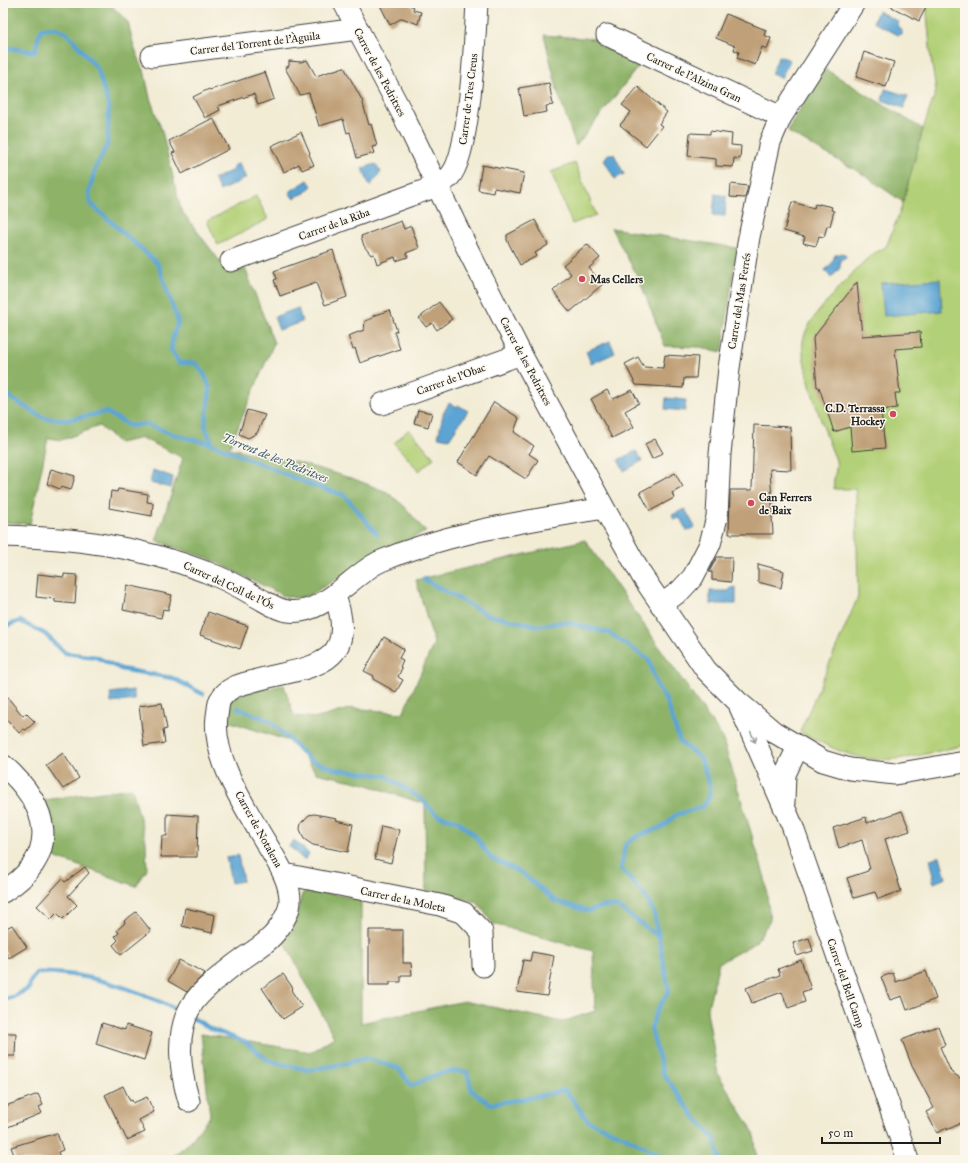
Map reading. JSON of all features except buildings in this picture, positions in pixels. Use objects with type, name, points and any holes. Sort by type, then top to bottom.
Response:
[{"type":"street","name":"Carrer de les Pedritxes","points":[[344,3],[403,115],[436,185],[521,354],[604,508],[642,576],[706,670],[737,701],[774,732],[823,761],[850,769],[895,774],[965,762]]},
{"type":"street","name":"Carrer de Tres Creus","points":[[436,185],[450,176],[460,159],[472,78],[477,3]]},
{"type":"street","name":"Carrer del Mas Ferrés","points":[[661,605],[680,591],[693,577],[710,544],[717,517],[720,454],[729,368],[756,202],[770,142],[781,117],[854,3]]},
{"type":"street","name":"Carrer del Torrent de l'Àguila","points":[[152,56],[358,29]]},
{"type":"street","name":"Carrer de l'Alzina Gran","points":[[607,35],[781,117]]},
{"type":"street","name":"Carrer de la Riba","points":[[231,261],[436,185]]},
{"type":"street","name":"Carrer de l'Obac","points":[[382,404],[521,354]]},
{"type":"street","name":"Carrer del Coll de l'Ós","points":[[3,536],[73,541],[141,550],[209,573],[270,605],[287,611],[302,610],[335,596],[379,562],[415,549],[451,538],[512,524],[604,508]]},
{"type":"street","name":"Carrer de Notalena","points":[[189,1101],[180,1066],[180,1046],[184,1024],[193,1004],[229,969],[265,943],[276,932],[285,919],[290,903],[289,884],[242,800],[222,755],[216,727],[220,700],[233,687],[262,678],[302,670],[314,666],[328,658],[339,647],[342,630],[341,611],[335,596]]},
{"type":"street","name":"Carrer de les Pedritxes","points":[[737,701],[784,806]]},
{"type":"street","points":[[784,806],[785,774],[798,747]]},
{"type":"street","points":[[3,765],[29,794],[39,812],[44,832],[39,853],[33,862],[12,886],[3,892]]},
{"type":"street","name":"Carrer del Bell Camp","points":[[784,806],[908,1160]]},
{"type":"street","name":"Carrer de la Moleta","points":[[284,874],[440,905],[464,913],[482,932],[483,966]]},
{"type":"green space","points":[[3,3],[109,3],[128,22],[134,47],[144,70],[150,98],[162,131],[181,210],[228,272],[245,268],[274,343],[229,448],[296,462],[354,479],[387,492],[404,506],[426,532],[385,549],[310,595],[296,598],[282,595],[208,558],[156,541],[183,458],[142,438],[119,443],[99,426],[62,440],[48,438],[30,524],[3,522],[3,427],[5,423],[3,422],[3,160],[11,148],[3,141]]},
{"type":"green space","name":"C.D. Terrassa Hockey","points":[[926,3],[965,3],[965,745],[911,757],[897,759],[869,759],[827,746],[800,732],[858,597],[856,489],[834,489],[836,460],[820,418],[809,382],[805,365],[803,341],[809,326],[825,303],[863,263],[886,247],[901,209],[923,129],[936,91],[931,58]]},
{"type":"green space","points":[[544,35],[595,39],[602,47],[641,63],[576,146],[558,93]]},
{"type":"green space","points":[[825,69],[923,129],[903,202],[861,173],[788,132],[792,122]]},
{"type":"green space","points":[[575,163],[596,215],[572,224],[551,172]]},
{"type":"green space","points":[[256,196],[268,219],[218,245],[207,221]]},
{"type":"green space","points":[[611,228],[737,248],[722,352],[700,347],[665,346],[639,279]]},
{"type":"green space","points":[[409,429],[434,458],[419,471],[394,443]]},
{"type":"green space","points":[[585,540],[722,737],[765,878],[770,921],[755,943],[719,963],[707,1011],[718,1074],[754,1133],[757,1160],[168,1160],[189,1143],[210,1116],[201,1034],[311,1052],[334,1037],[283,939],[294,924],[302,894],[307,890],[361,899],[361,1023],[464,1001],[562,1022],[595,1011],[593,951],[493,924],[477,902],[426,890],[425,804],[421,801],[421,803],[362,783],[316,773],[295,743],[228,721],[230,701],[243,693],[284,685],[294,716],[318,718],[352,708],[403,713],[434,643],[416,580]]},
{"type":"green space","points":[[132,788],[146,841],[147,870],[136,886],[48,855],[52,841],[52,820],[44,800]]},
{"type":"water","points":[[878,11],[899,22],[897,26],[902,30],[902,34],[898,35],[873,22]]},
{"type":"water","points":[[779,56],[790,60],[781,78],[771,74]]},
{"type":"water","points":[[885,89],[908,96],[904,108],[882,100]]},
{"type":"water","points":[[608,154],[614,154],[624,174],[615,179],[604,160]]},
{"type":"water","points":[[239,163],[246,178],[220,191],[214,179],[233,170],[233,166]]},
{"type":"water","points":[[376,164],[381,172],[370,186],[362,168]]},
{"type":"water","points":[[308,180],[312,186],[305,193],[293,198],[289,192]]},
{"type":"water","points":[[715,194],[726,196],[725,216],[713,215]]},
{"type":"water","points":[[843,253],[847,257],[840,260],[840,268],[831,278],[825,270],[831,265],[835,255]]},
{"type":"water","points":[[940,279],[942,311],[884,316],[881,283]]},
{"type":"water","points":[[298,308],[302,322],[279,330],[274,317]]},
{"type":"water","points":[[610,341],[615,353],[591,364],[586,351]]},
{"type":"water","points":[[666,398],[686,400],[685,411],[665,409]]},
{"type":"water","points":[[449,403],[456,407],[458,405],[468,411],[449,439],[438,437],[443,414]]},
{"type":"water","points":[[636,451],[642,461],[624,471],[618,460]]},
{"type":"water","points":[[153,470],[173,477],[171,488],[150,483]]},
{"type":"water","points":[[685,509],[695,527],[687,531],[680,518],[674,520],[672,515]]},
{"type":"water","points":[[736,587],[736,604],[710,604],[710,591],[729,591],[731,588]]},
{"type":"water","points":[[133,690],[135,700],[111,703],[110,693]]},
{"type":"water","points":[[294,840],[309,854],[304,860],[289,846]]},
{"type":"water","points":[[238,855],[243,881],[231,883],[226,857]]},
{"type":"water","points":[[940,856],[946,878],[934,883],[930,859]]},
{"type":"waterway","name":"Torrent de les Pedritxes","points":[[3,47],[35,52],[42,29],[56,28],[68,34],[97,68],[109,107],[107,145],[95,169],[89,192],[90,203],[158,264],[178,322],[173,337],[171,350],[179,363],[196,363],[205,376],[210,389],[205,426],[212,444],[312,485],[344,495],[377,534]]},
{"type":"waterway","points":[[3,389],[12,399],[44,418],[67,420],[106,412],[130,426],[145,424],[179,436],[212,444]]},
{"type":"waterway","name":"Torrent de les Pedritxes","points":[[423,579],[488,615],[538,626],[564,622],[609,633],[649,660],[657,686],[666,700],[680,742],[701,759],[710,786],[710,795],[704,806],[676,815],[664,826],[636,837],[625,845],[621,869],[644,894],[654,913],[669,991],[657,1010],[651,1028],[663,1073],[693,1115],[714,1138],[720,1160]]},
{"type":"waterway","points":[[3,627],[20,621],[45,634],[65,653],[96,657],[121,669],[172,678],[203,694]]},
{"type":"waterway","points":[[238,708],[270,721],[310,760],[335,769],[386,776],[420,798],[437,815],[458,821],[475,836],[491,858],[522,873],[555,901],[588,911],[605,906],[618,907],[659,937]]},
{"type":"waterway","points":[[3,1000],[13,997],[29,988],[31,980],[37,973],[56,973],[75,975],[112,984],[148,997],[183,1013]]},
{"type":"waterway","points":[[191,1017],[211,1029],[245,1042],[269,1061],[309,1070],[345,1064],[365,1058],[398,1068],[412,1086],[432,1076],[445,1072],[467,1072],[472,1091],[490,1104],[535,1097],[565,1090],[588,1121],[624,1136],[658,1154],[663,1160]]},
{"type":"place","name":"Mas Cellers","points":[[582,279]]},
{"type":"place","name":"C.D. Terrassa Hockey","points":[[893,414]]},
{"type":"place","name":"Can Ferrers de Baix","points":[[751,503]]}]
